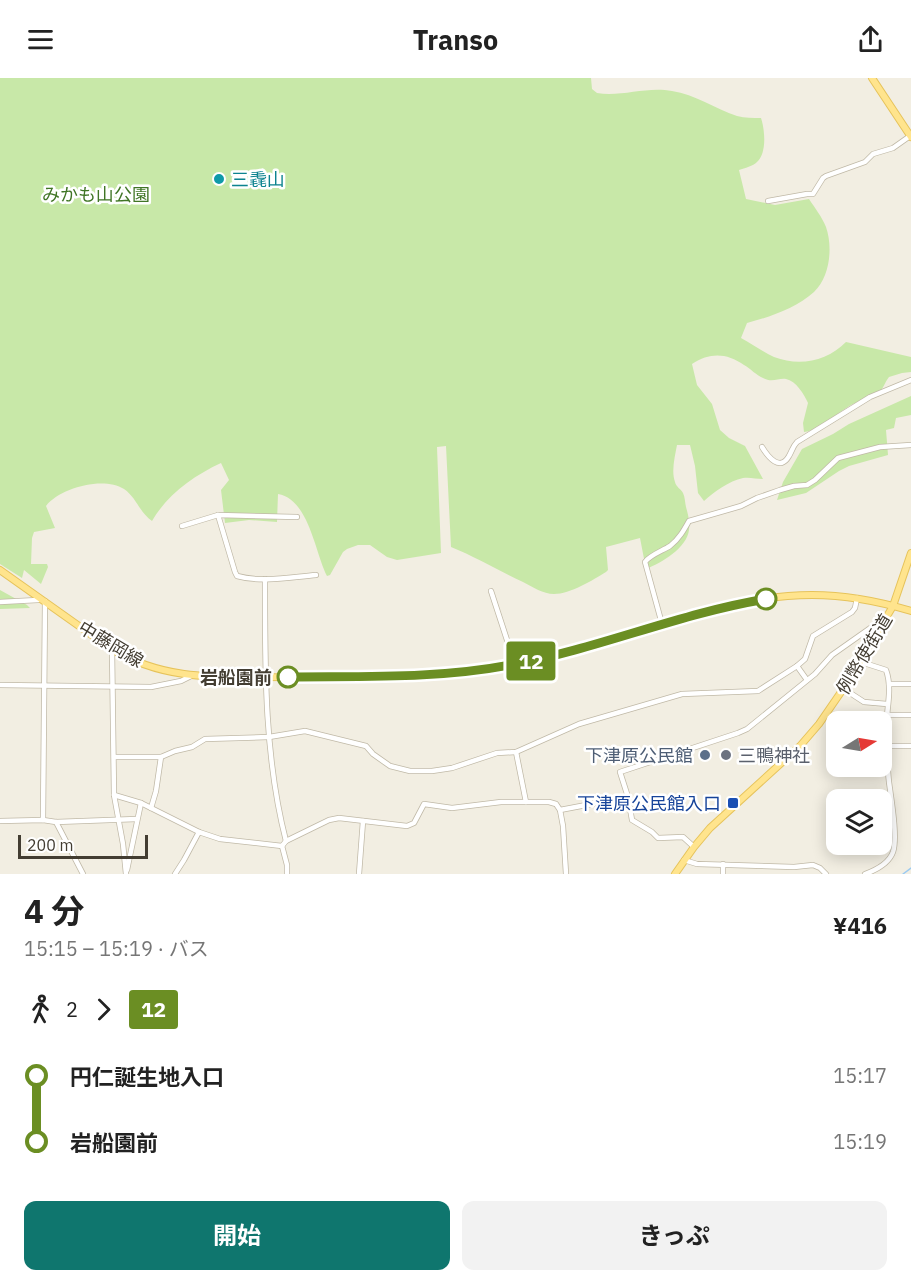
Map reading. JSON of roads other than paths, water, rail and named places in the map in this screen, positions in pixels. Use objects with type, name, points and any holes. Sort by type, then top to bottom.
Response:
[{"type":"main road","points":[[872,78],[911,137]]},
{"type":"main road","name":"例幣使街道","points":[[675,874],[710,828],[808,738],[819,724],[861,662],[893,606],[911,553]]},
{"type":"main road","name":"中藤岡線","points":[[0,570],[112,649],[145,665],[191,676],[402,677],[513,665],[566,653],[731,606],[766,599],[811,595],[857,598],[911,610]]},
{"type":"street","points":[[768,201],[813,194],[825,176],[865,162],[873,154],[893,148],[911,137]]},
{"type":"street","points":[[762,447],[772,461],[785,461],[797,442],[870,397],[911,380]]},
{"type":"street","points":[[662,624],[645,562],[647,558],[658,554],[677,540],[689,521],[741,506],[780,490],[807,485],[837,458],[880,447],[911,445]]},
{"type":"street","points":[[182,526],[218,515],[297,517]]},
{"type":"street","points":[[218,515],[237,576],[266,579],[316,575]]},
{"type":"street","points":[[266,579],[266,677],[269,737],[286,841]]},
{"type":"street","points":[[490,591],[513,665]]},
{"type":"street","points":[[114,757],[161,757],[192,747],[205,739],[269,737],[305,731],[366,746],[390,766],[410,771],[452,768],[497,753],[516,752],[579,724],[682,694],[758,691],[797,666],[807,655],[813,636],[852,612],[857,598]]},
{"type":"street","points":[[0,602],[43,599],[45,686],[43,820]]},
{"type":"street","points":[[694,847],[683,837],[658,838],[632,820],[628,796],[620,772],[747,729],[819,670],[832,656],[876,624],[884,622]]},
{"type":"street","points":[[112,649],[114,795],[126,874]]},
{"type":"street","points":[[861,662],[886,670],[889,684],[886,711]]},
{"type":"street","points":[[797,666],[807,680]]},
{"type":"street","points":[[0,685],[156,686],[185,680],[191,676]]},
{"type":"street","points":[[889,684],[911,684]]},
{"type":"street","points":[[844,689],[864,702],[887,704]]},
{"type":"street","points":[[892,715],[911,714]]},
{"type":"street","points":[[892,746],[911,746]]},
{"type":"street","points":[[516,752],[526,802]]},
{"type":"street","points":[[151,808],[161,757]]},
{"type":"street","points":[[865,874],[888,861],[894,849],[889,777]]},
{"type":"street","points":[[114,795],[141,803],[199,832],[220,839],[282,846]]},
{"type":"street","points":[[560,810],[628,796]]},
{"type":"street","points":[[282,846],[286,841],[329,820],[339,818],[407,826],[414,823],[424,804],[452,808],[501,802],[549,802],[556,804],[560,810],[566,874]]},
{"type":"street","points":[[126,874],[141,803]]},
{"type":"street","points":[[0,821],[56,822],[137,819]]},
{"type":"street","points":[[359,874],[363,821]]},
{"type":"street","points":[[56,822],[83,874]]},
{"type":"street","points":[[176,874],[199,832]]},
{"type":"street","points":[[282,846],[288,874]]},
{"type":"street","points":[[684,860],[698,864],[794,867],[813,865],[826,874]]},
{"type":"street","points":[[723,864],[723,874]]},
{"type":"waterway","points":[[903,874],[911,868]]},
{"type":"place","name":"三毳山","points":[[219,179]]},
{"type":"place","name":"岩船園前","points":[[288,677]]},
{"type":"place","name":"下津原公民館","points":[[705,755]]},
{"type":"place","name":"三鴨神社","points":[[726,755]]},
{"type":"place","name":"下津原公民館入口","points":[[733,803]]},
{"type":"park label","name":"みかも山公園","points":[[96,194]]}]
